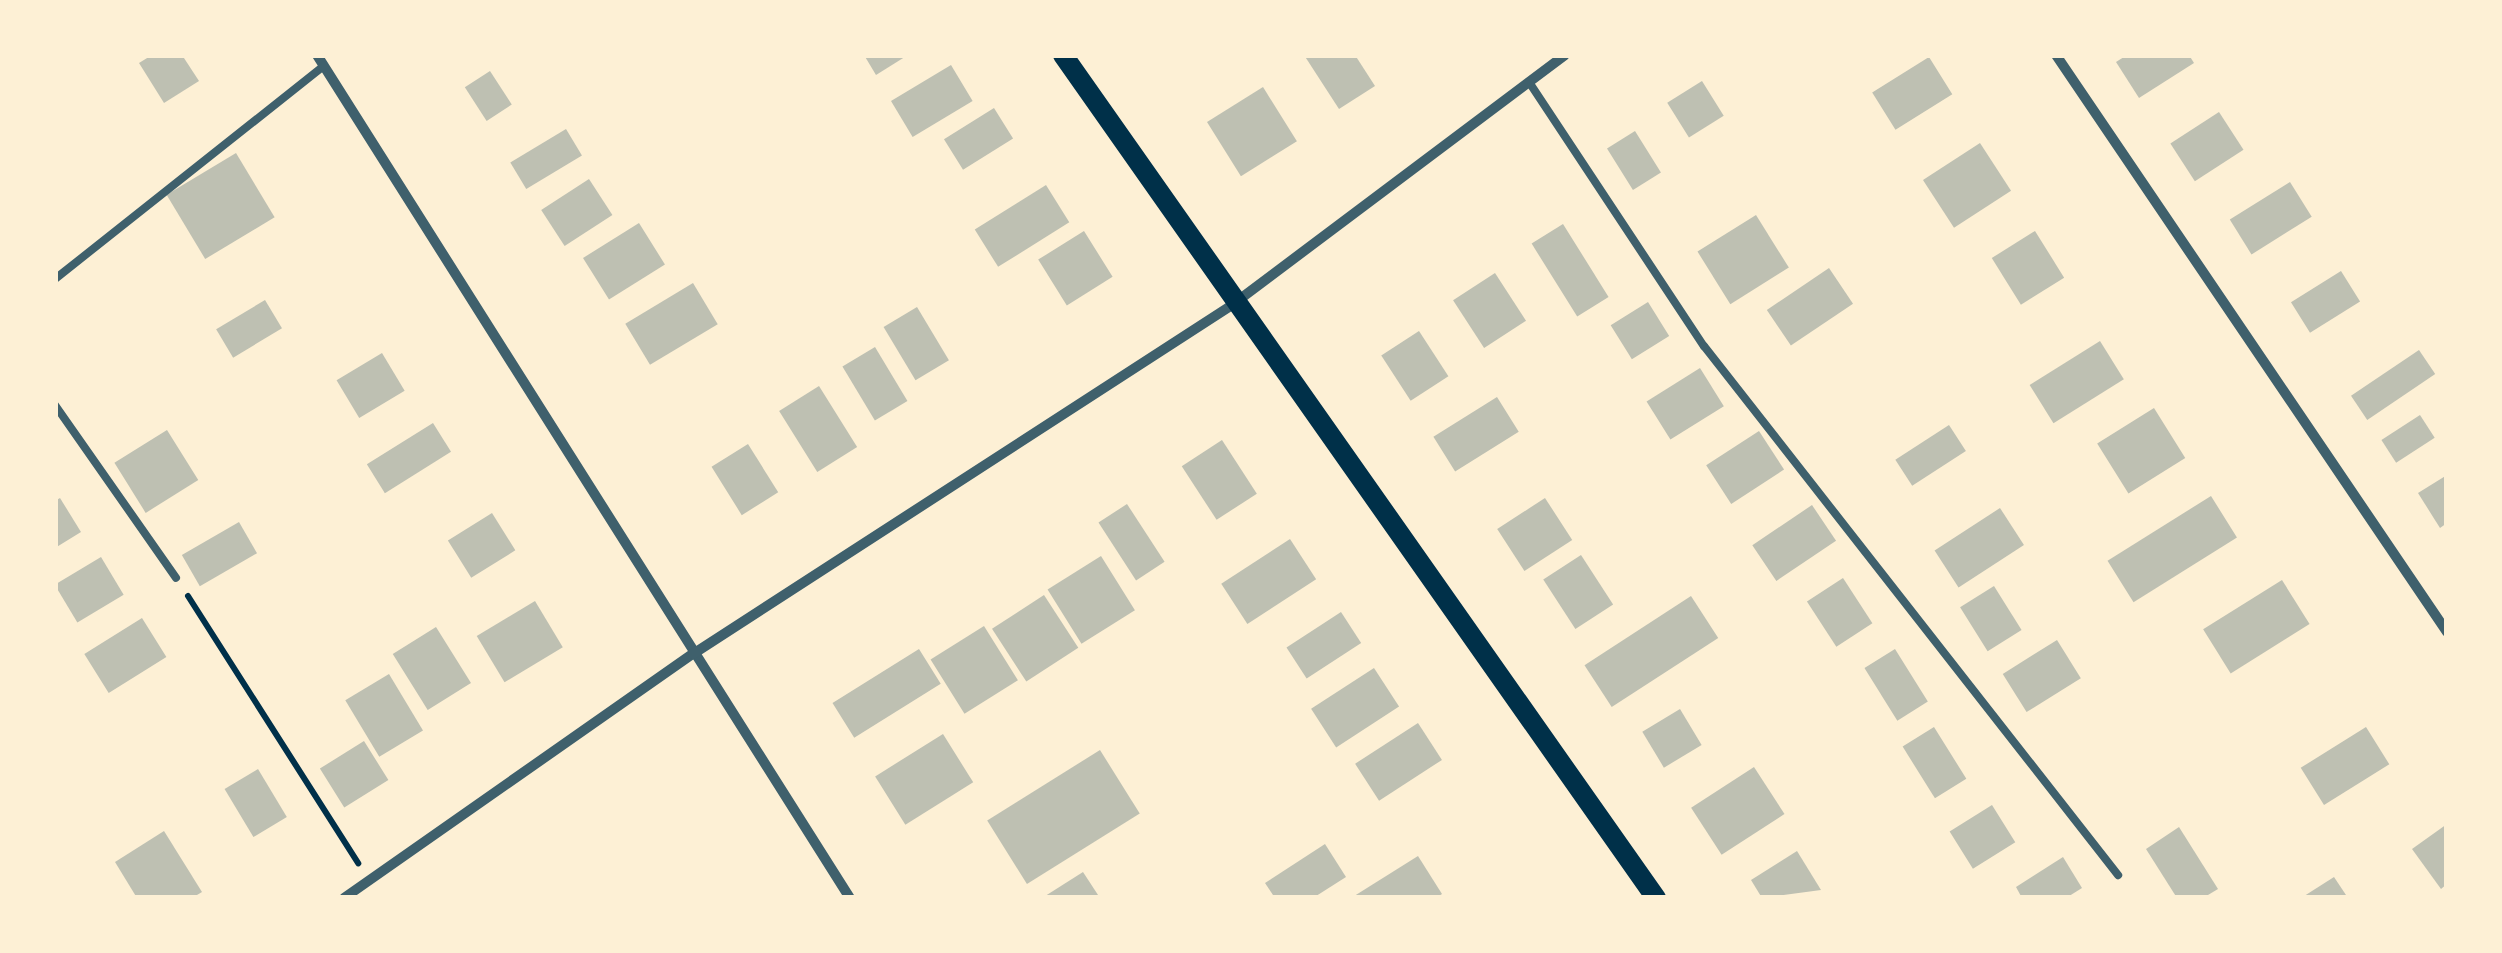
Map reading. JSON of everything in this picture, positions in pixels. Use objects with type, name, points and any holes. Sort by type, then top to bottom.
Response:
[{"type":"main road","points":[[1063,55],[1232,304],[1656,898]]},
{"type":"street","points":[[344,898],[692,654],[1232,304],[1565,55]]},
{"type":"street","points":[[2056,55],[2447,632]]},
{"type":"street","points":[[321,60],[692,654],[850,898]]},
{"type":"lane","points":[[55,279],[321,60]]},
{"type":"lane","points":[[1529,82],[1704,346],[2118,875]]},
{"type":"lane","points":[[55,405],[176,578]]},
{"type":"path","points":[[176,578],[369,880]]},
{"type":"building","points":[[152,55],[182,55],[199,81],[164,103],[139,63]]},
{"type":"building","points":[[864,55],[908,55],[876,75]]},
{"type":"building","points":[[1304,55],[1355,55],[1375,86],[1339,109]]},
{"type":"building","points":[[2127,55],[2189,55],[2194,63],[2139,98],[2116,62]]},
{"type":"building","points":[[1929,57],[1952,94],[1895,130],[1872,93]]},
{"type":"building","points":[[951,65],[973,101],[913,137],[891,101]]},
{"type":"building","points":[[490,71],[512,105],[487,121],[465,87]]},
{"type":"building","points":[[1702,81],[1724,116],[1689,137],[1667,103]]},
{"type":"building","points":[[1263,87],[1297,141],[1241,176],[1207,122]]},
{"type":"building","points":[[994,108],[1013,139],[963,170],[944,139]]},
{"type":"building","points":[[2219,112],[2244,150],[2195,181],[2170,144]]},
{"type":"building","points":[[566,129],[582,156],[526,189],[510,162]]},
{"type":"building","points":[[1635,131],[1661,173],[1633,190],[1607,148]]},
{"type":"building","points":[[1980,143],[2011,191],[1954,228],[1923,180]]},
{"type":"building","points":[[236,153],[275,217],[205,259],[167,195]]},
{"type":"building","points":[[589,179],[612,215],[565,246],[541,210]]},
{"type":"building","points":[[2290,182],[2312,217],[2252,254],[2230,220]]},
{"type":"building","points":[[1046,185],[1069,222],[998,267],[975,230]]},
{"type":"building","points":[[1756,215],[1789,268],[1730,304],[1697,252]]},
{"type":"building","points":[[639,223],[665,265],[609,300],[583,258]]},
{"type":"building","points":[[1563,224],[1609,297],[1577,317],[1532,244]]},
{"type":"building","points":[[1084,231],[1113,277],[1067,305],[1038,260]]},
{"type":"building","points":[[2035,231],[2064,278],[2021,305],[1992,258]]},
{"type":"building","points":[[1829,268],[1853,304],[1791,346],[1767,310]]},
{"type":"building","points":[[2341,271],[2360,302],[2310,333],[2291,302]]},
{"type":"building","points":[[1495,273],[1526,321],[1484,348],[1453,300]]},
{"type":"building","points":[[693,283],[718,324],[650,365],[625,324]]},
{"type":"building","points":[[265,300],[282,328],[233,358],[216,329]]},
{"type":"building","points":[[1648,302],[1669,336],[1632,359],[1611,325]]},
{"type":"building","points":[[917,307],[949,360],[916,380],[884,327]]},
{"type":"building","points":[[1419,331],[1448,376],[1411,401],[1381,356]]},
{"type":"building","points":[[2100,341],[2124,379],[2053,423],[2030,385]]},
{"type":"building","points":[[875,347],[907,401],[875,421],[842,367]]},
{"type":"building","points":[[2419,350],[2435,374],[2367,420],[2351,396]]},
{"type":"building","points":[[382,353],[405,391],[359,418],[337,380]]},
{"type":"building","points":[[1700,368],[1724,406],[1670,440],[1647,401]]},
{"type":"building","points":[[819,386],[857,447],[817,472],[779,411]]},
{"type":"building","points":[[1497,397],[1519,432],[1455,472],[1433,437]]},
{"type":"building","points":[[2154,408],[2185,458],[2128,494],[2097,444]]},
{"type":"building","points":[[2420,415],[2435,438],[2396,463],[2381,440]]},
{"type":"building","points":[[433,423],[451,452],[385,493],[367,464]]},
{"type":"building","points":[[1949,425],[1966,451],[1912,486],[1895,460]]},
{"type":"building","points":[[167,430],[198,480],[146,513],[114,463]]},
{"type":"building","points":[[1759,431],[1784,470],[1731,504],[1706,465]]},
{"type":"building","points":[[1222,440],[1257,494],[1217,520],[1182,466]]},
{"type":"building","points":[[748,444],[778,492],[742,515],[712,467]]},
{"type":"building","points":[[2447,475],[2447,523],[2440,528],[2418,493]]},
{"type":"building","points":[[2211,496],[2237,538],[2134,602],[2108,561]]},
{"type":"building","points":[[60,498],[81,532],[55,548],[55,501]]},
{"type":"building","points":[[1545,498],[1572,540],[1524,571],[1497,529]]},
{"type":"building","points":[[1127,504],[1165,562],[1136,580],[1098,523]]},
{"type":"building","points":[[1812,505],[1836,541],[1776,581],[1752,545]]},
{"type":"building","points":[[2000,508],[2024,545],[1959,587],[1935,550]]},
{"type":"building","points":[[492,513],[515,550],[471,578],[448,541]]},
{"type":"building","points":[[239,522],[257,553],[200,586],[182,555]]},
{"type":"building","points":[[1290,539],[1316,579],[1247,624],[1221,584]]},
{"type":"building","points":[[1581,555],[1613,604],[1575,629],[1543,580]]},
{"type":"building","points":[[1101,556],[1135,610],[1081,644],[1048,589]]},
{"type":"building","points":[[101,557],[124,595],[77,623],[55,585]]},
{"type":"building","points":[[1843,578],[1872,623],[1836,647],[1807,601]]},
{"type":"building","points":[[2282,580],[2310,624],[2231,673],[2203,629]]},
{"type":"building","points":[[1994,586],[2022,630],[1988,651],[1960,607]]},
{"type":"building","points":[[1044,595],[1078,648],[1026,682],[992,629]]},
{"type":"building","points":[[1691,596],[1718,638],[1612,707],[1584,665]]},
{"type":"building","points":[[535,601],[563,647],[505,682],[477,636]]},
{"type":"building","points":[[1341,612],[1361,643],[1307,678],[1286,647]]},
{"type":"building","points":[[142,618],[166,657],[109,693],[84,654]]},
{"type":"building","points":[[984,626],[1018,680],[964,714],[931,659]]},
{"type":"building","points":[[436,627],[471,683],[428,710],[393,654]]},
{"type":"building","points":[[2057,640],[2081,678],[2027,712],[2003,674]]},
{"type":"building","points":[[919,649],[941,684],[854,738],[832,703]]},
{"type":"building","points":[[1895,649],[1928,702],[1897,721],[1864,668]]},
{"type":"building","points":[[1374,668],[1399,707],[1336,747],[1311,709]]},
{"type":"building","points":[[389,674],[423,731],[379,757],[345,700]]},
{"type":"building","points":[[1680,709],[1702,745],[1664,768],[1642,732]]},
{"type":"building","points":[[1418,723],[1442,760],[1379,801],[1355,764]]},
{"type":"building","points":[[1934,727],[1966,779],[1935,798],[1903,747]]},
{"type":"building","points":[[2366,727],[2389,764],[2324,805],[2301,768]]},
{"type":"building","points":[[943,734],[973,782],[905,825],[875,776]]},
{"type":"building","points":[[364,741],[388,780],[344,808],[320,769]]},
{"type":"building","points":[[1100,750],[1140,814],[1027,884],[987,820]]},
{"type":"building","points":[[1754,767],[1784,814],[1722,855],[1691,808]]},
{"type":"building","points":[[258,769],[287,817],[253,837],[225,789]]},
{"type":"building","points":[[1992,805],[2015,842],[1973,869],[1950,831]]},
{"type":"building","points":[[2447,824],[2447,884],[2441,889],[2412,849]]},
{"type":"building","points":[[2179,827],[2218,889],[2203,898],[2177,898],[2146,849]]},
{"type":"building","points":[[164,831],[202,892],[192,898],[137,898],[115,862]]},
{"type":"building","points":[[1325,844],[1346,877],[1313,898],[1275,898],[1265,883]]},
{"type":"building","points":[[1797,851],[1821,890],[1762,898],[1751,880]]},
{"type":"building","points":[[1418,856],[1442,894],[1436,898],[1351,898]]},
{"type":"building","points":[[2063,857],[2082,888],[2066,898],[2022,898],[2016,887]]},
{"type":"building","points":[[1083,872],[1100,898],[1042,898]]},
{"type":"building","points":[[2334,877],[2348,898],[2301,898]]}]
